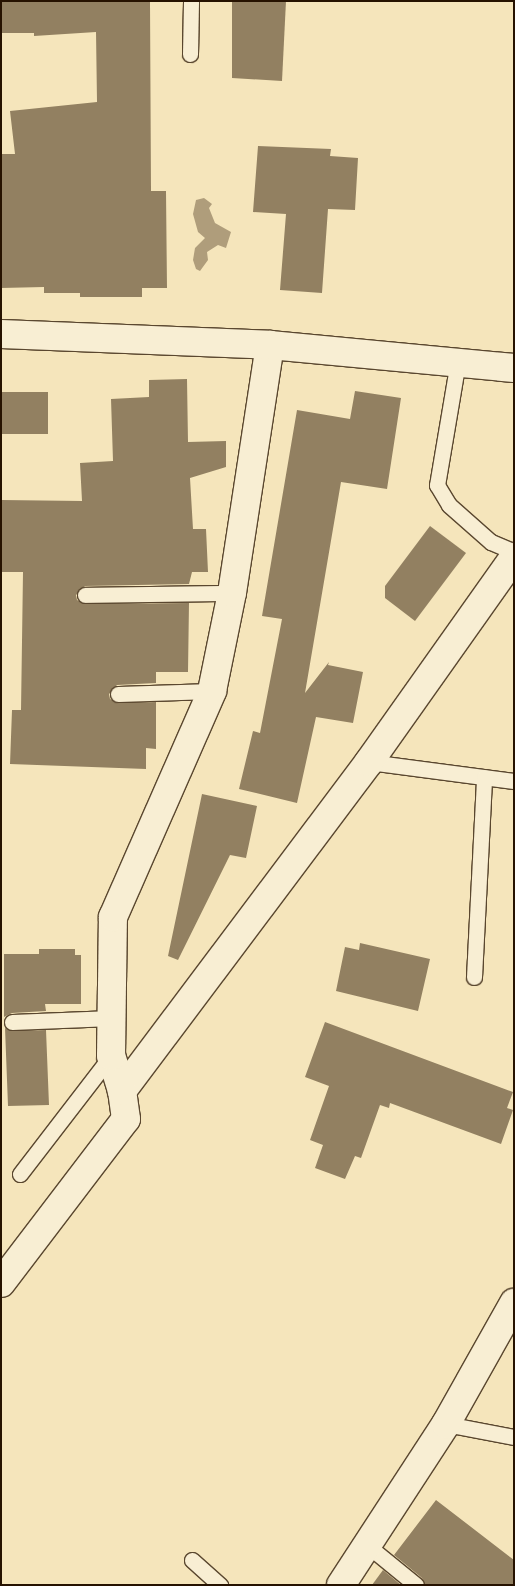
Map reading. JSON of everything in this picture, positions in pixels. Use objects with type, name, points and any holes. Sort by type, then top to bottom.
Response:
[{"type":"street","points":[[1,334],[270,344],[514,368]]},
{"type":"street","points":[[1,1283],[126,1119],[122,1091],[111,1056],[113,917],[212,691],[232,593],[270,344]]},
{"type":"street","points":[[122,1091],[369,762],[514,556]]},
{"type":"street","points":[[341,1585],[446,1424],[514,1303]]},
{"type":"lane","points":[[190,54],[191,1]]},
{"type":"lane","points":[[458,361],[437,485],[449,505],[491,542],[514,552]]},
{"type":"lane","points":[[85,595],[232,593]]},
{"type":"lane","points":[[118,694],[212,691]]},
{"type":"lane","points":[[369,762],[514,781]]},
{"type":"lane","points":[[474,977],[484,777]]},
{"type":"lane","points":[[12,1022],[112,1018]]},
{"type":"lane","points":[[20,1174],[111,1056]]},
{"type":"lane","points":[[446,1424],[514,1437]]},
{"type":"lane","points":[[367,1545],[416,1585]]},
{"type":"lane","points":[[192,1560],[220,1585]]},
{"type":"shaded area","points":[[204,198],[212,204],[209,208],[215,223],[231,232],[226,248],[218,245],[207,252],[208,260],[200,271],[196,269],[193,260],[195,248],[205,238],[198,232],[193,214],[196,200]]},
{"type":"building","points":[[1,1],[150,1],[151,191],[166,191],[167,288],[142,288],[142,297],[80,297],[80,293],[44,293],[44,287],[1,288],[1,154],[15,154],[10,111],[97,102],[96,32],[34,36],[34,33],[1,33]]},
{"type":"building","points":[[232,1],[286,1],[282,81],[232,78]]},
{"type":"building","points":[[258,146],[331,149],[330,156],[358,158],[355,210],[328,209],[322,293],[280,290],[286,214],[253,212]]},
{"type":"building","points":[[187,379],[188,442],[226,441],[226,467],[190,478],[193,529],[206,529],[208,572],[192,572],[189,584],[85,586],[76,595],[77,600],[85,604],[189,603],[188,672],[156,672],[156,683],[117,685],[109,694],[110,699],[118,703],[156,702],[156,749],[146,748],[146,769],[10,764],[12,710],[21,710],[23,572],[1,572],[1,500],[82,501],[80,463],[113,461],[111,399],[149,397],[149,380]]},
{"type":"building","points":[[355,391],[401,398],[387,489],[341,482],[305,693],[329,662],[328,665],[363,672],[353,723],[316,717],[297,803],[239,789],[253,731],[260,733],[282,619],[262,616],[297,410],[350,419]]},
{"type":"building","points":[[1,392],[48,392],[48,434],[1,434]]},
{"type":"building","points":[[430,526],[466,553],[415,621],[385,598],[385,586]]},
{"type":"building","points":[[202,794],[257,806],[246,858],[230,855],[178,960],[168,956]]},
{"type":"building","points":[[360,943],[430,959],[418,1011],[336,991],[345,947],[359,950]]},
{"type":"building","points":[[39,949],[75,949],[75,955],[81,955],[81,1004],[45,1004],[46,1011],[12,1013],[4,1017],[4,954],[39,954]]},
{"type":"building","points":[[325,1022],[513,1092],[507,1108],[513,1110],[501,1144],[390,1103],[389,1108],[380,1105],[361,1158],[355,1156],[345,1179],[315,1168],[323,1145],[310,1140],[329,1086],[305,1077]]},
{"type":"building","points":[[5,1028],[12,1031],[46,1030],[49,1105],[8,1106]]},
{"type":"building","points":[[436,1500],[514,1560],[514,1585],[425,1585],[422,1578],[394,1555]]},
{"type":"building","points":[[383,1570],[401,1585],[372,1585]]}]
